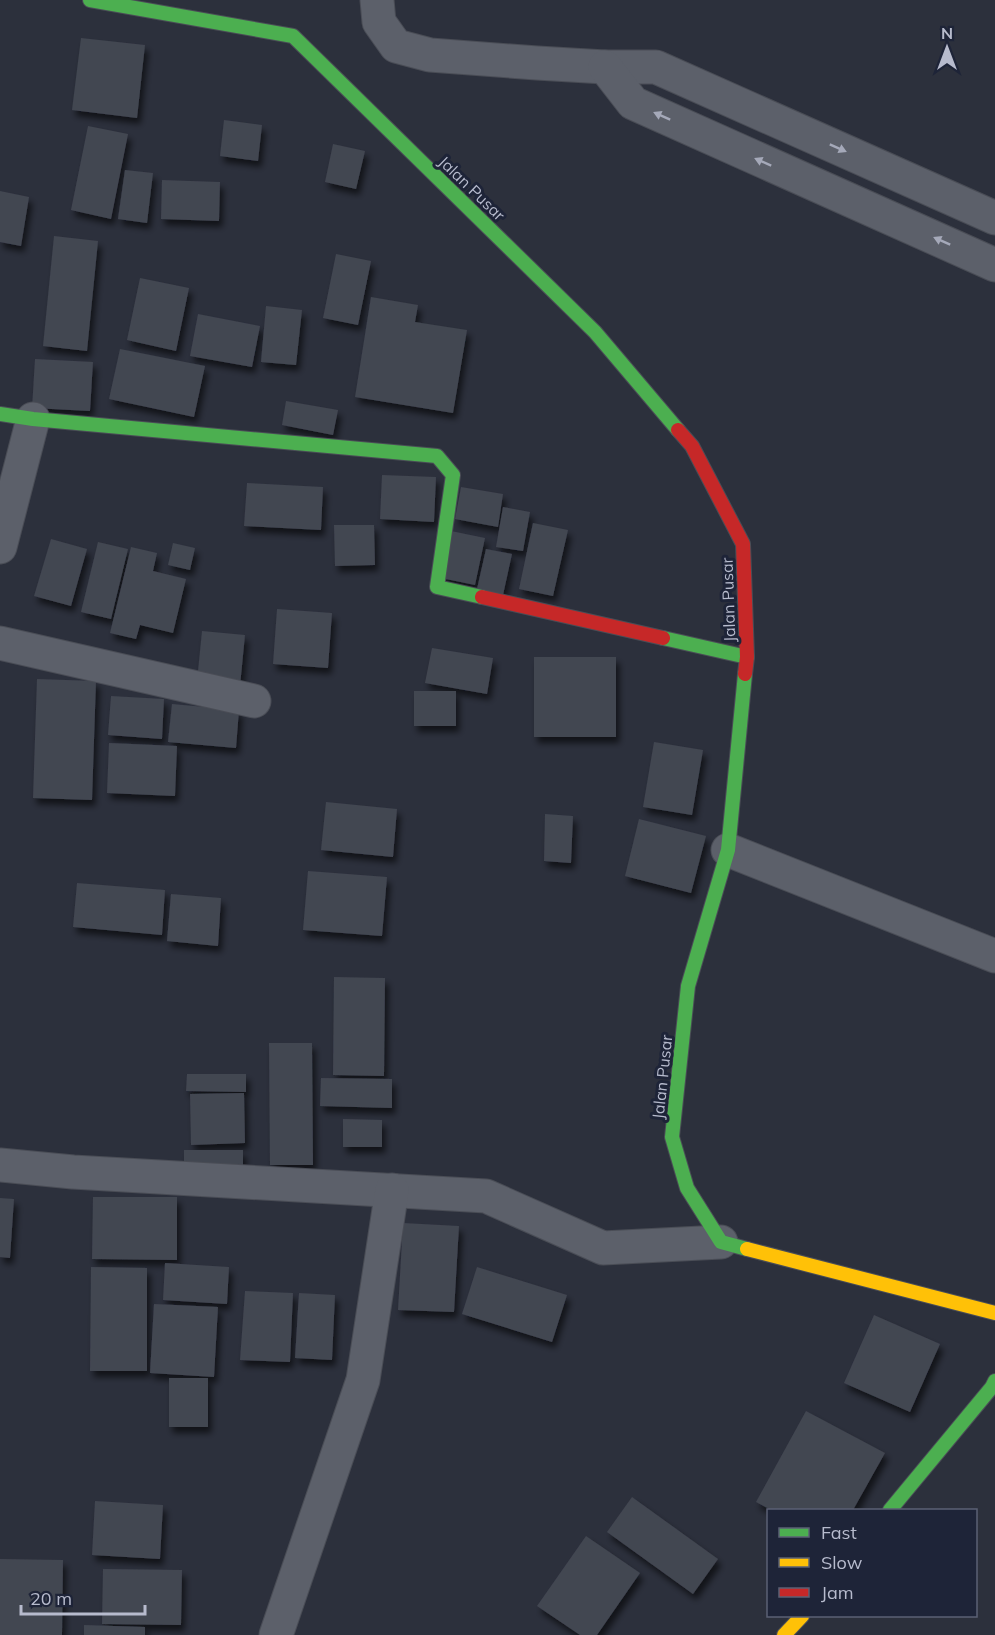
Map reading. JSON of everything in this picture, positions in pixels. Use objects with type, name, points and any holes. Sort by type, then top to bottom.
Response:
[{"type":"street","name":"Jalan Pusar","points":[[90,0],[293,36],[595,332],[692,446],[743,544],[747,657],[728,850],[688,986],[672,1137],[687,1188],[721,1242]]},
{"type":"street","points":[[377,0],[380,22],[396,46],[430,55],[606,67],[656,67],[995,218]]},
{"type":"street","points":[[606,67],[633,103],[995,265]]},
{"type":"street","points":[[692,130],[708,90]]},
{"type":"street","points":[[0,414],[437,456],[453,475],[437,587],[747,657]]},
{"type":"street","points":[[0,547],[33,418]]},
{"type":"street","points":[[0,643],[254,700]]},
{"type":"street","points":[[728,850],[995,956]]},
{"type":"street","points":[[0,1165],[73,1172],[486,1196],[603,1248],[721,1242],[995,1313]]},
{"type":"street","points":[[276,1635],[363,1380],[392,1190]]},
{"type":"street","points":[[891,1509],[995,1381]]},
{"type":"street","points":[[784,1635],[801,1617]]},
{"type":"building","points":[[81,38],[145,45],[137,118],[72,110]]},
{"type":"building","points":[[224,120],[262,125],[258,161],[220,156]]},
{"type":"building","points":[[88,126],[128,134],[111,219],[71,210]]},
{"type":"building","points":[[333,144],[365,151],[356,189],[325,182]]},
{"type":"building","points":[[125,170],[153,173],[147,223],[118,219]]},
{"type":"building","points":[[162,180],[220,182],[219,221],[161,219]]},
{"type":"building","points":[[0,191],[29,197],[21,246],[0,242]]},
{"type":"building","points":[[54,236],[98,241],[87,351],[43,346]]},
{"type":"building","points":[[336,254],[371,261],[358,325],[323,318]]},
{"type":"building","points":[[140,278],[189,288],[176,351],[127,340]]},
{"type":"building","points":[[371,297],[418,305],[415,322],[467,330],[453,413],[355,397]]},
{"type":"building","points":[[266,306],[302,310],[296,365],[261,362]]},
{"type":"building","points":[[198,314],[260,326],[252,367],[190,356]]},
{"type":"building","points":[[120,349],[205,366],[194,417],[109,399]]},
{"type":"building","points":[[35,359],[93,362],[90,411],[32,408]]},
{"type":"building","points":[[286,401],[338,410],[333,435],[282,425]]},
{"type":"building","points":[[382,475],[436,477],[434,522],[380,519]]},
{"type":"building","points":[[247,483],[323,487],[321,530],[244,526]]},
{"type":"building","points":[[461,487],[503,494],[498,527],[455,519]]},
{"type":"building","points":[[503,507],[530,512],[523,551],[496,547]]},
{"type":"building","points":[[533,523],[568,530],[553,596],[519,589]]},
{"type":"building","points":[[334,525],[374,525],[375,565],[335,566]]},
{"type":"building","points":[[451,531],[485,538],[475,585],[441,578]]},
{"type":"building","points":[[51,539],[87,549],[71,606],[34,596]]},
{"type":"building","points":[[98,542],[128,549],[111,619],[81,612]]},
{"type":"building","points":[[173,543],[195,548],[190,570],[168,565]]},
{"type":"building","points":[[131,547],[157,553],[153,571],[186,579],[173,633],[140,625],[136,639],[110,633]]},
{"type":"building","points":[[486,549],[512,554],[503,595],[477,589]]},
{"type":"building","points":[[277,609],[332,613],[328,668],[273,664]]},
{"type":"building","points":[[202,631],[245,635],[240,686],[197,681]]},
{"type":"building","points":[[432,648],[493,658],[487,694],[425,683]]},
{"type":"building","points":[[534,657],[616,657],[616,737],[534,737]]},
{"type":"building","points":[[37,679],[96,681],[92,800],[33,798]]},
{"type":"building","points":[[414,691],[456,691],[456,726],[414,726]]},
{"type":"building","points":[[111,696],[164,699],[162,739],[108,735]]},
{"type":"building","points":[[172,704],[239,710],[236,748],[168,742]]},
{"type":"building","points":[[654,742],[703,750],[692,815],[643,807]]},
{"type":"building","points":[[109,743],[177,746],[175,796],[107,793]]},
{"type":"building","points":[[326,802],[397,809],[393,857],[321,850]]},
{"type":"building","points":[[545,814],[573,816],[571,863],[544,861]]},
{"type":"building","points":[[639,819],[706,836],[691,893],[625,876]]},
{"type":"building","points":[[308,871],[387,877],[382,936],[303,930]]},
{"type":"building","points":[[77,883],[165,890],[162,935],[73,927]]},
{"type":"building","points":[[171,894],[221,898],[218,946],[167,941]]},
{"type":"building","points":[[334,977],[385,978],[384,1076],[333,1075]]},
{"type":"building","points":[[269,1043],[312,1043],[313,1165],[270,1165]]},
{"type":"building","points":[[187,1074],[246,1074],[246,1092],[186,1091]]},
{"type":"building","points":[[321,1078],[392,1079],[392,1108],[320,1106]]},
{"type":"building","points":[[244,1093],[245,1143],[191,1145],[190,1094]]},
{"type":"building","points":[[343,1119],[382,1120],[382,1147],[343,1147]]},
{"type":"building","points":[[184,1150],[243,1150],[243,1174],[184,1173]]},
{"type":"building","points":[[93,1197],[177,1197],[177,1260],[92,1259]]},
{"type":"building","points":[[0,1198],[14,1199],[10,1258],[0,1257]]},
{"type":"building","points":[[403,1223],[459,1226],[454,1312],[398,1310]]},
{"type":"building","points":[[165,1263],[229,1267],[227,1304],[163,1300]]},
{"type":"building","points":[[91,1267],[147,1268],[147,1371],[90,1371]]},
{"type":"building","points":[[477,1267],[567,1295],[552,1342],[462,1314]]},
{"type":"building","points":[[245,1291],[293,1293],[290,1362],[240,1360]]},
{"type":"building","points":[[299,1293],[335,1295],[332,1360],[295,1358]]},
{"type":"building","points":[[154,1304],[218,1307],[214,1377],[150,1373]]},
{"type":"building","points":[[874,1315],[940,1344],[910,1412],[844,1383]]},
{"type":"building","points":[[169,1378],[208,1378],[208,1427],[169,1427]]},
{"type":"building","points":[[806,1411],[885,1453],[854,1509],[769,1509],[756,1502]]},
{"type":"building","points":[[632,1497],[718,1559],[693,1594],[607,1532]]},
{"type":"building","points":[[95,1501],[163,1505],[160,1559],[92,1555]]},
{"type":"building","points":[[586,1536],[640,1573],[597,1635],[580,1635],[537,1606]]},
{"type":"building","points":[[0,1559],[63,1560],[62,1635],[0,1635]]},
{"type":"building","points":[[103,1569],[182,1570],[181,1625],[102,1624]]},
{"type":"building","points":[[84,1625],[145,1627],[145,1635],[84,1635]]},
{"type":"traffic: fast","points":[[90,0],[293,36],[595,332],[678,430]]},
{"type":"traffic: fast","points":[[0,414],[33,419],[437,456],[453,475],[437,587],[482,597]]},
{"type":"traffic: fast","points":[[663,638],[747,657]]},
{"type":"traffic: fast","points":[[745,674],[728,850],[688,986],[672,1137],[687,1188],[721,1242],[747,1249]]},
{"type":"traffic: fast","points":[[891,1509],[995,1381]]},
{"type":"traffic: slow","points":[[747,1249],[995,1313]]},
{"type":"traffic: slow","points":[[784,1635],[801,1617]]},
{"type":"traffic: jam","points":[[678,430],[692,446],[743,544],[747,657],[745,674]]},
{"type":"traffic: jam","points":[[482,597],[663,638]]}]
